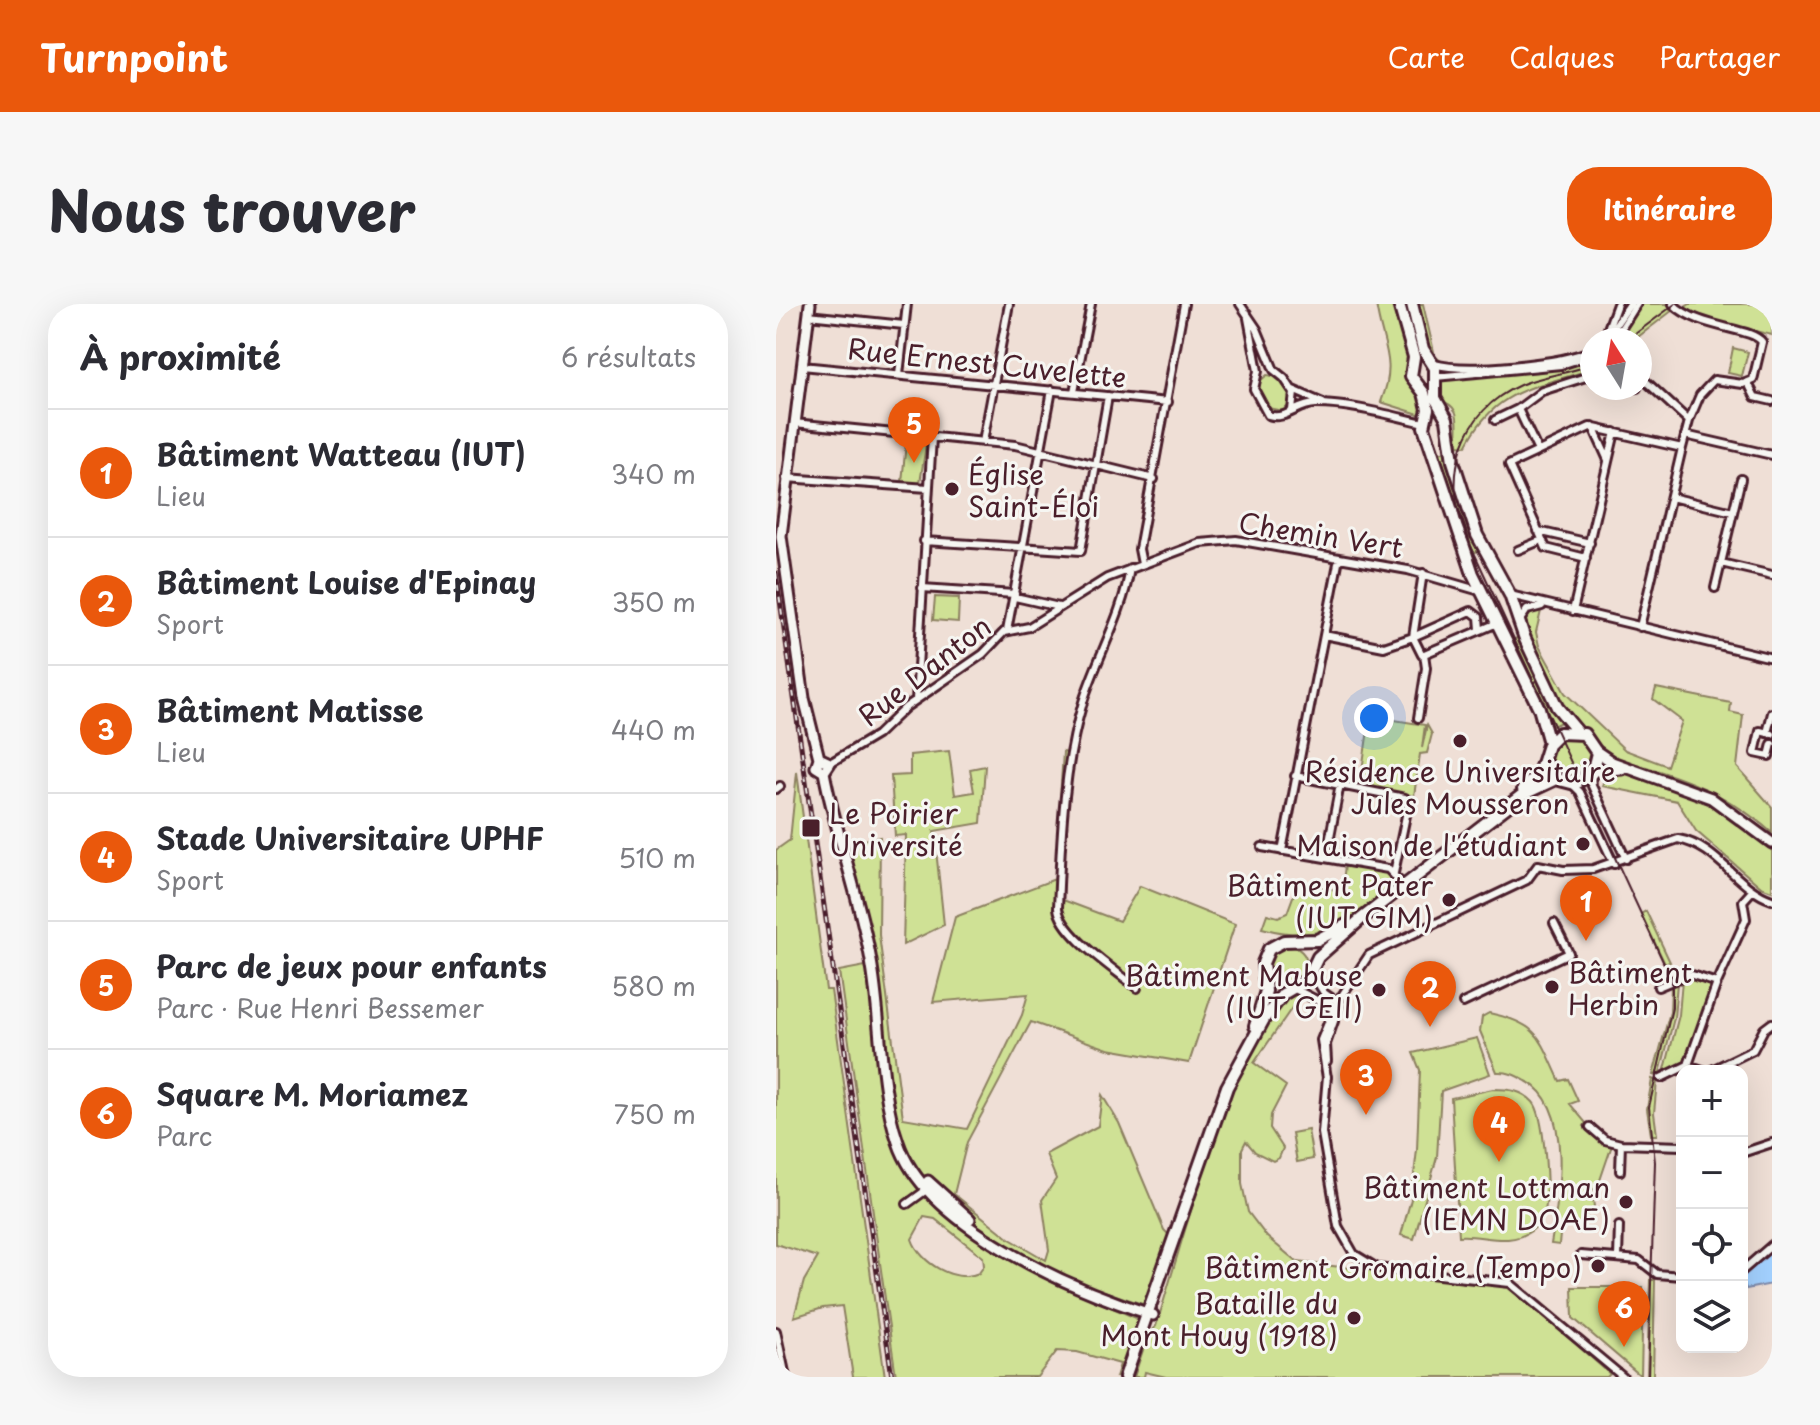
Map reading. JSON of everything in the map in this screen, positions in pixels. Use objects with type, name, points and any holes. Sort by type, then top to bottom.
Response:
[{"type":"main road","points":[[1132,1377],[1190,1191],[1263,1004],[1267,977],[1263,963],[1271,947],[1284,941],[1313,941],[1336,931],[1522,790],[1545,762],[1549,743],[1539,708],[1472,573],[1426,423],[1426,398],[1411,376],[1414,364],[1399,304]]},
{"type":"main road","points":[[1412,304],[1448,426],[1466,505],[1479,538],[1510,595],[1557,707],[1579,732],[1590,739],[1596,751],[1592,773],[1572,784],[1556,779],[1545,762]]},
{"type":"main road","points":[[1414,364],[1430,362]]},
{"type":"main road","points":[[1419,384],[1434,379]]},
{"type":"main road","points":[[1426,423],[1442,413]]},
{"type":"main road","points":[[1426,423],[1439,435],[1448,426]]},
{"type":"main road","points":[[1472,573],[1479,559],[1491,558]]},
{"type":"main road","points":[[1498,628],[1511,632],[1520,622]]},
{"type":"main road","points":[[1549,743],[1560,733],[1579,732]]},
{"type":"main road","points":[[1239,1061],[1264,1019],[1291,988],[1303,983],[1311,968],[1366,915],[1522,795],[1556,779]]},
{"type":"main road","points":[[1297,943],[1308,952],[1311,968]]},
{"type":"main road","points":[[1267,977],[1276,986],[1291,988]]},
{"type":"main road","points":[[1125,1377],[1150,1314]]},
{"type":"street","points":[[810,304],[786,478],[782,546],[805,705],[819,758],[815,766],[824,772],[866,934],[886,1093],[902,1152],[957,1217],[1072,1286],[1150,1314]]},
{"type":"street","points":[[899,375],[907,304]]},
{"type":"street","points":[[983,442],[1009,304]]},
{"type":"street","points":[[1074,392],[1091,304]]},
{"type":"street","points":[[1142,564],[1139,549],[1184,304]]},
{"type":"street","points":[[1240,304],[1274,370],[1292,389],[1326,404],[1426,423]]},
{"type":"street","points":[[1610,328],[1617,304]]},
{"type":"street","points":[[1612,328],[1630,304]]},
{"type":"street","points":[[1622,328],[1637,304]]},
{"type":"street","points":[[1673,304],[1694,320],[1759,337],[1762,345],[1755,376],[1748,383]]},
{"type":"street","points":[[1247,313],[1258,375],[1254,389],[1263,410],[1278,417],[1303,405],[1326,404]]},
{"type":"street","points":[[808,315],[904,325]]},
{"type":"street","points":[[1430,362],[1457,368],[1547,362],[1580,355]]},
{"type":"street","points":[[1434,379],[1561,365],[1580,357]]},
{"type":"street","name":"Rue Ernest Cuvelette","points":[[802,366],[1168,402]]},
{"type":"street","points":[[1258,375],[1274,370]]},
{"type":"street","points":[[1495,420],[1518,409],[1542,391],[1580,379]]},
{"type":"street","points":[[1640,627],[1685,435],[1700,395],[1714,380],[1748,383]]},
{"type":"street","points":[[1748,383],[1755,397],[1772,401]]},
{"type":"street","points":[[1292,389],[1295,399],[1292,410]]},
{"type":"street","points":[[1007,631],[1052,390]]},
{"type":"street","points":[[1652,392],[1689,421]]},
{"type":"street","points":[[924,541],[1079,552],[1083,548],[1108,396]]},
{"type":"street","points":[[1518,409],[1538,451]]},
{"type":"street","points":[[794,423],[983,442],[1041,451],[1154,479]]},
{"type":"street","points":[[1593,427],[1608,460]]},
{"type":"street","points":[[1586,558],[1548,549],[1508,468],[1593,427],[1682,448]]},
{"type":"street","points":[[1573,611],[1615,432]]},
{"type":"street","points":[[1685,435],[1772,455]]},
{"type":"street","points":[[916,700],[932,437]]},
{"type":"street","points":[[786,478],[928,488]]},
{"type":"street","points":[[1715,588],[1741,479]]},
{"type":"street","points":[[1671,497],[1733,512]]},
{"type":"street","points":[[1538,531],[1590,543]]},
{"type":"street","name":"Chemin Vert","points":[[1130,568],[1195,544],[1224,539],[1423,573],[1480,591]]},
{"type":"street","points":[[1518,550],[1542,540]]},
{"type":"street","points":[[1282,851],[1339,558]]},
{"type":"street","points":[[1721,563],[1772,575]]},
{"type":"street","points":[[1130,568],[1084,700],[1073,744],[1064,800],[1058,908],[1068,929],[1137,988]]},
{"type":"street","name":"Rue Danton","points":[[830,763],[871,739],[916,700],[978,658],[1007,631],[1029,627],[1130,568]]},
{"type":"street","points":[[1418,718],[1426,668],[1424,654],[1413,637],[1423,573]]},
{"type":"street","points":[[1460,583],[1472,573]]},
{"type":"street","points":[[922,588],[1015,596],[1059,607]]},
{"type":"street","points":[[1510,595],[1772,658]]},
{"type":"street","points":[[1520,622],[1528,609],[1546,606]]},
{"type":"street","points":[[1324,635],[1384,647],[1471,611],[1479,617],[1480,629]]},
{"type":"street","points":[[1424,654],[1480,629],[1498,628]]},
{"type":"street","points":[[1772,713],[1770,733],[1760,731],[1755,753],[1769,756],[1772,744]]},
{"type":"street","points":[[1596,751],[1610,761],[1711,798],[1772,843]]},
{"type":"street","points":[[819,758],[830,763],[824,772]]},
{"type":"street","points":[[1626,859],[1592,786],[1592,773],[1639,771]]},
{"type":"street","points":[[1295,776],[1399,795],[1407,800],[1394,873]]},
{"type":"street","points":[[1326,858],[1340,784]]},
{"type":"street","points":[[1572,784],[1580,792],[1614,864]]},
{"type":"street","points":[[1623,1377],[1510,1283],[1380,1269],[1351,1251],[1338,1226],[1322,1133],[1327,1078],[1320,1044],[1337,1006],[1371,954],[1527,880],[1538,865],[1573,871],[1614,864],[1668,839],[1684,840],[1726,866],[1752,891],[1772,900]]},
{"type":"street","points":[[1262,847],[1394,873],[1401,883]]},
{"type":"street","points":[[1688,1065],[1717,983],[1746,919],[1743,901],[1752,891]]},
{"type":"street","points":[[1463,1003],[1569,953],[1554,923]]},
{"type":"street","points":[[1311,968],[1324,993],[1337,1006]]},
{"type":"street","points":[[1658,987],[1689,974],[1717,983]]},
{"type":"street","points":[[1291,988],[1337,1006]]},
{"type":"street","points":[[1720,1065],[1753,1050],[1764,1029],[1772,1023]]},
{"type":"street","points":[[1661,1078],[1676,1071]]},
{"type":"street","points":[[1590,1127],[1605,1140],[1621,1144],[1676,1146]]},
{"type":"street","points":[[1748,1151],[1772,1143]]},
{"type":"street","points":[[1620,1171],[1621,1144]]},
{"type":"street","points":[[907,1204],[929,1187]]},
{"type":"street","points":[[1618,1258],[1619,1226]]},
{"type":"street","points":[[1748,1266],[1772,1245]]},
{"type":"street","points":[[1581,1255],[1641,1261],[1659,1275],[1676,1276]]},
{"type":"street","points":[[776,1331],[786,1377]]},
{"type":"green space","points":[[1376,304],[1395,304],[1420,390],[1422,415],[1381,402],[1388,364]]},
{"type":"green space","points":[[1417,304],[1423,304],[1435,356],[1442,362],[1428,351]]},
{"type":"green space","points":[[1642,304],[1667,304],[1673,310],[1650,328],[1626,328]]},
{"type":"green space","points":[[1690,304],[1772,304],[1772,335],[1695,317],[1682,309]]},
{"type":"green space","points":[[1733,348],[1748,352],[1742,376],[1728,373]]},
{"type":"green space","points":[[1580,361],[1580,373],[1535,386],[1504,401],[1490,412],[1466,446],[1458,445],[1456,412],[1439,400],[1439,380],[1560,367]]},
{"type":"green space","points":[[1267,375],[1277,377],[1289,394],[1289,405],[1283,411],[1268,408],[1259,393],[1260,381]]},
{"type":"green space","points":[[906,443],[926,445],[920,483],[902,482]]},
{"type":"green space","points":[[1449,450],[1482,549],[1469,555],[1436,454]]},
{"type":"green space","points":[[935,597],[959,598],[958,622],[933,620]]},
{"type":"green space","points":[[1528,611],[1541,611],[1536,632],[1539,646],[1565,693],[1625,750],[1667,766],[1682,721],[1653,699],[1656,688],[1731,703],[1730,712],[1743,715],[1737,767],[1772,807],[1772,833],[1714,793],[1650,768],[1604,755],[1592,734],[1571,724],[1528,641],[1523,620]]},
{"type":"green space","points":[[1522,635],[1563,721],[1549,728],[1510,642]]},
{"type":"green space","points":[[1370,716],[1425,725],[1422,748],[1427,725],[1432,734],[1427,753],[1420,754],[1414,796],[1360,784]]},
{"type":"green space","points":[[1560,738],[1581,738],[1592,753],[1590,767],[1586,766],[1575,775],[1561,771],[1558,775],[1549,753]]},
{"type":"green space","points":[[949,751],[955,795],[974,792],[970,769],[985,766],[981,823],[934,831],[944,925],[903,945],[906,835],[895,836],[891,776],[910,775],[910,755]]},
{"type":"green space","points":[[1063,752],[1073,754],[1066,804],[1063,900],[1119,921],[1140,886],[1235,924],[1189,1063],[1108,1049],[1031,1022],[967,1142],[954,1194],[1010,1239],[1046,1260],[1049,1250],[1042,1200],[1056,1179],[1046,1154],[1098,1126],[1102,1095],[1119,1123],[1164,1230],[1170,1236],[1147,1302],[1142,1304],[1057,1275],[1052,1282],[1136,1318],[1139,1326],[1122,1377],[1116,1377],[1120,1364],[1077,1352],[1057,1351],[1037,1377],[896,1377],[839,971],[876,964],[849,843],[880,837],[879,935],[903,1118],[967,1129],[1022,1015],[1028,994],[933,1002],[955,917],[1055,879]],"holes":[[[924,1217],[935,1219],[983,1257],[984,1266],[979,1273],[970,1276],[949,1273],[922,1256],[912,1239]]]},
{"type":"green space","points":[[797,772],[826,990],[831,990],[885,1377],[853,1377],[842,1306],[794,1317],[804,1281],[818,1257],[776,1244],[776,850],[790,840]]},
{"type":"green space","points":[[1606,773],[1652,779],[1674,786],[1736,820],[1772,851],[1772,891],[1761,887],[1696,831],[1677,801],[1602,786]]},
{"type":"green space","points":[[1345,865],[1387,872],[1396,882],[1364,909],[1335,927],[1303,934],[1262,928],[1267,914],[1278,917],[1287,913],[1298,883],[1342,891]]},
{"type":"green space","points":[[1646,911],[1670,962],[1665,964],[1641,914]]},
{"type":"green space","points":[[1288,946],[1302,951],[1307,965],[1302,979],[1288,984],[1274,979],[1269,965],[1274,951]]},
{"type":"green space","points":[[1687,977],[1714,983],[1686,1061],[1664,1073],[1679,1015],[1682,980]]},
{"type":"green space","points":[[1677,983],[1674,1018],[1659,1077],[1653,1075],[1670,1012],[1671,986]]},
{"type":"green space","points":[[1292,993],[1300,996],[1254,1063],[1286,1086],[1271,1115],[1270,1128],[1283,1148],[1279,1158],[1273,1161],[1255,1152],[1246,1141],[1242,1149],[1242,1184],[1248,1212],[1267,1237],[1297,1262],[1509,1286],[1610,1374],[1607,1377],[1166,1377],[1145,1372],[1144,1377],[1134,1377],[1147,1338],[1156,1326],[1211,1147],[1230,1096],[1250,1051],[1271,1015]]},
{"type":"green space","points":[[1489,1013],[1519,1022],[1536,1035],[1560,1081],[1568,1079],[1578,1101],[1570,1104],[1586,1123],[1584,1126],[1612,1145],[1597,1189],[1592,1189],[1594,1207],[1578,1225],[1561,1224],[1559,1245],[1551,1244],[1560,1155],[1551,1111],[1541,1093],[1526,1081],[1509,1073],[1497,1072],[1480,1031],[1482,1017]]},
{"type":"green space","points":[[1477,1038],[1490,1074],[1441,1091],[1437,1157],[1414,1239],[1401,1235],[1411,1199],[1417,1150],[1420,1070],[1413,1053]]},
{"type":"green space","points":[[1652,1079],[1657,1081],[1654,1113],[1657,1135],[1651,1135],[1647,1109]]},
{"type":"green space","points":[[1493,1089],[1519,1093],[1529,1098],[1537,1110],[1545,1152],[1545,1208],[1536,1226],[1522,1236],[1504,1239],[1459,1236],[1451,1098]]},
{"type":"green space","points":[[1308,1130],[1313,1159],[1297,1162],[1292,1133]]},
{"type":"green space","points":[[1650,1280],[1655,1280],[1653,1377],[1647,1377]]},
{"type":"green space","points":[[1572,1287],[1643,1287],[1641,1376],[1573,1318]]},
{"type":"water","points":[[1772,1251],[1772,1284],[1748,1289],[1748,1271]]},
{"type":"tram line","points":[[1643,328],[1675,304]]},
{"type":"tram line","points":[[1580,368],[1520,385],[1500,396],[1483,411],[1462,447],[1456,489],[1458,511],[1465,533],[1672,981],[1672,1008],[1649,1107],[1655,1162],[1648,1377]]},
{"type":"railway","points":[[776,573],[892,1377]]},
{"type":"place","name":"Parc de jeux pour enfants","points":[[914,463]]},
{"type":"place","name":"Église Saint-Éloi","points":[[952,489]]},
{"type":"place","name":"Résidence Universitaire Jules Mousseron","points":[[1460,741]]},
{"type":"place","name":"Le Poirier Université","points":[[811,828]]},
{"type":"place","name":"Maison de l'étudiant","points":[[1583,844]]},
{"type":"place","name":"Bâtiment Pater (IUT GIM)","points":[[1449,900]]},
{"type":"place","name":"Bâtiment Watteau (IUT)","points":[[1586,941]]},
{"type":"place","name":"Bâtiment Herbin","points":[[1552,987]]},
{"type":"place","name":"Bâtiment Mabuse (IUT GEII)","points":[[1379,990]]},
{"type":"place","name":"Bâtiment Louise d'Epinay","points":[[1430,1027]]},
{"type":"place","name":"Bâtiment Matisse","points":[[1366,1115]]},
{"type":"place","name":"Stade Universitaire UPHF","points":[[1499,1162]]},
{"type":"place","name":"Bâtiment Lottman (IEMN DOAE)","points":[[1626,1202]]},
{"type":"place","name":"Bâtiment Gromaire (Tempo)","points":[[1598,1266]]},
{"type":"place","name":"Bataille du Mont Houy (1918)","points":[[1354,1318]]},
{"type":"place","name":"Square M. Moriamez","points":[[1624,1347]]}]
